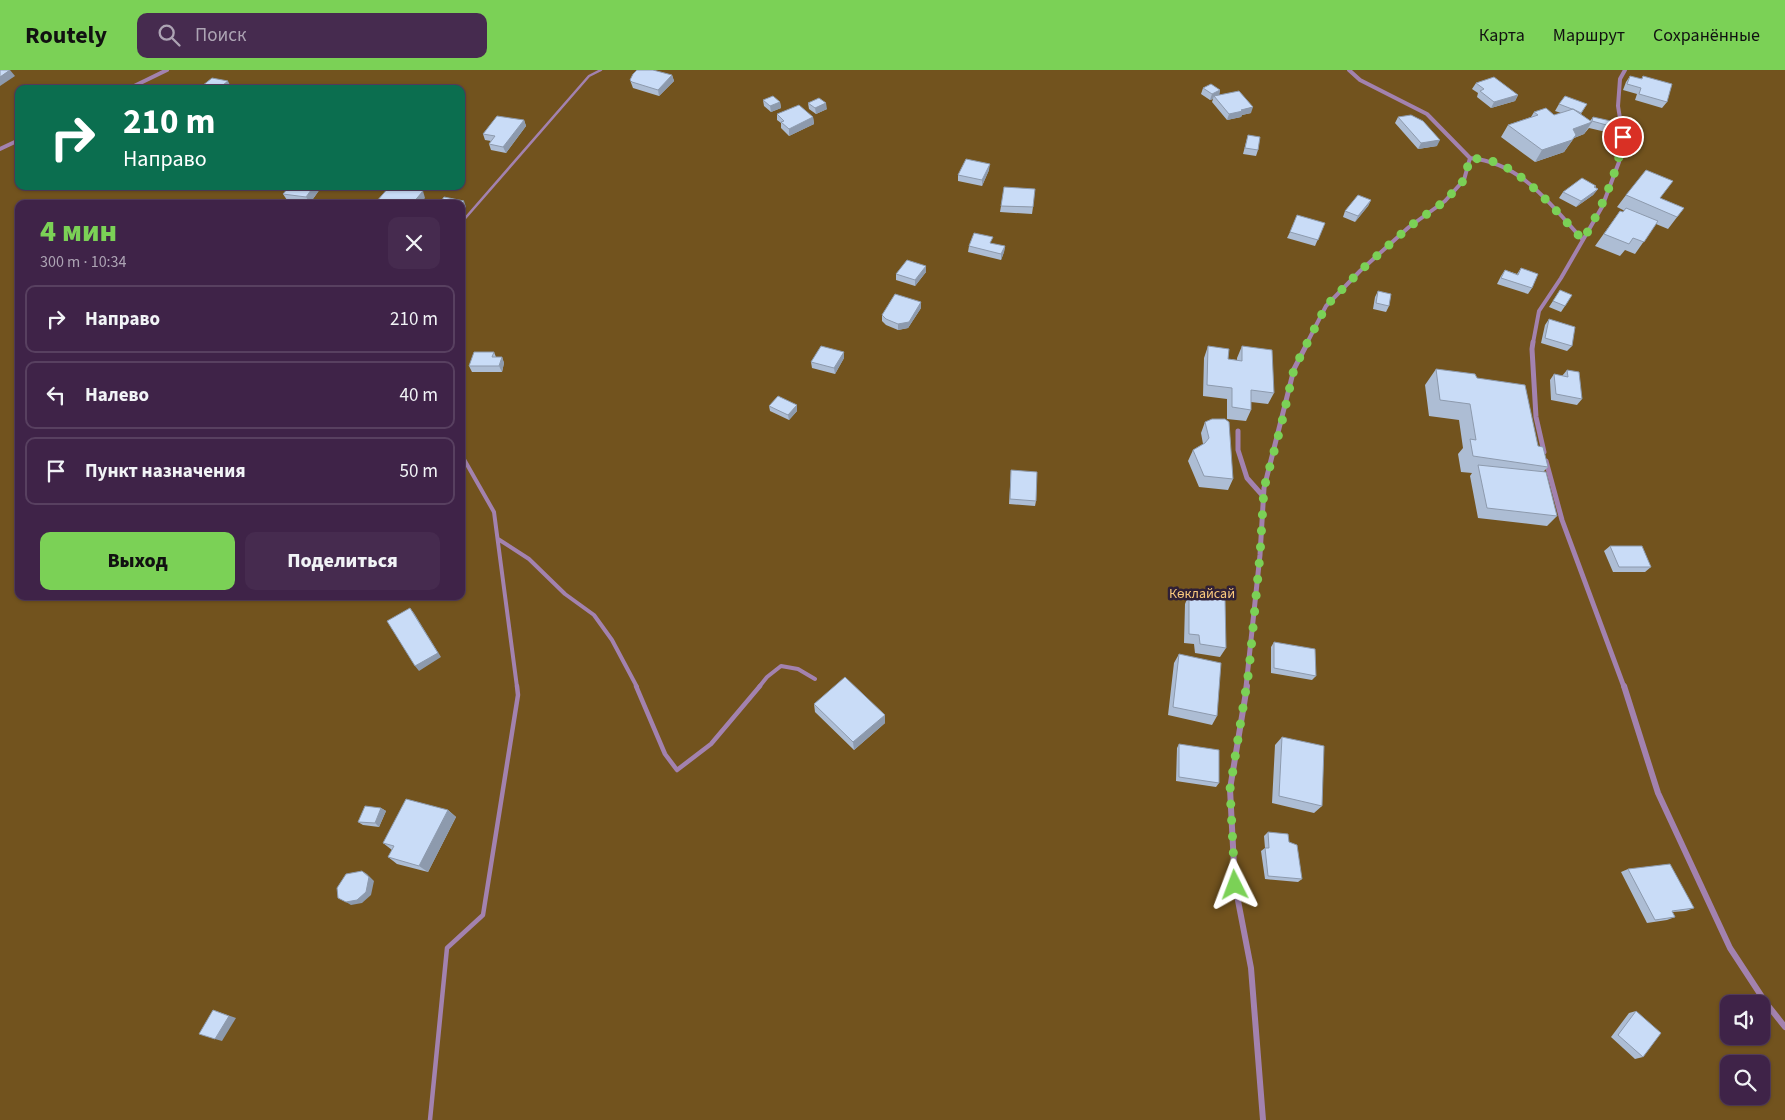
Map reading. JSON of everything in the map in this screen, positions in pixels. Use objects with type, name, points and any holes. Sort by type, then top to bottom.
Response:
[{"type":"street","points":[[136,85],[167,70]]},
{"type":"street","points":[[1349,70],[1360,80],[1427,114],[1470,158],[1485,159],[1503,166],[1526,182],[1583,240]]},
{"type":"street","points":[[1624,70],[1620,79],[1618,106],[1623,137],[1619,162],[1602,207],[1539,311],[1532,349],[1536,417],[1562,520],[1620,674],[1658,793],[1730,948],[1766,1004],[1785,1027]]},
{"type":"street","points":[[0,149],[15,142]]},
{"type":"street","points":[[1263,1120],[1251,968],[1235,885],[1230,789],[1249,670],[1260,555],[1263,496],[1294,369],[1326,306],[1360,271],[1409,227],[1445,201],[1464,180],[1470,158]]},
{"type":"street","points":[[1238,431],[1238,450],[1246,478],[1263,496]]},
{"type":"lane","points":[[465,218],[589,76],[601,70]]},
{"type":"lane","points":[[430,1120],[447,948],[483,915],[518,695],[494,512],[465,461]]},
{"type":"lane","points":[[498,539],[529,559],[564,594],[594,615],[612,640],[635,682],[665,754],[677,770],[710,744],[767,677],[781,666],[798,669],[815,679]]},
{"type":"green space","name":"Көклайсай","points":[[0,70],[1785,70],[1785,1120],[0,1120]]},
{"type":"building","points":[[0,70],[10,70],[0,77]]},
{"type":"building","points":[[637,70],[653,70],[672,75],[658,90],[632,82],[630,80]]},
{"type":"building","points":[[1630,76],[1642,79],[1643,76],[1672,84],[1667,102],[1639,94],[1641,88],[1627,84]]},
{"type":"building","points":[[1494,77],[1518,95],[1494,102],[1480,91],[1484,89],[1476,83]]},
{"type":"building","points":[[212,78],[228,81],[223,85],[203,85]]},
{"type":"building","points":[[1211,84],[1220,90],[1212,94],[1203,88]]},
{"type":"building","points":[[1239,91],[1253,107],[1229,114],[1214,96]]},
{"type":"building","points":[[773,96],[780,102],[770,106],[763,100]]},
{"type":"building","points":[[1565,96],[1587,104],[1581,113],[1559,104]]},
{"type":"building","points":[[819,98],[826,103],[815,108],[808,103]]},
{"type":"building","points":[[799,105],[813,117],[789,129],[781,122],[784,121],[777,114]]},
{"type":"building","points":[[1546,108],[1554,115],[1573,109],[1592,122],[1573,129],[1576,135],[1572,140],[1542,150],[1508,125],[1538,115],[1534,112]]},
{"type":"building","points":[[1411,115],[1423,121],[1440,140],[1421,143],[1398,117]]},
{"type":"building","points":[[497,116],[524,120],[503,147],[489,144],[495,136],[483,134]]},
{"type":"building","points":[[1593,117],[1611,121],[1610,126],[1592,121]]},
{"type":"building","points":[[1248,135],[1260,137],[1258,150],[1245,148]]},
{"type":"building","points":[[966,159],[990,164],[982,180],[958,175]]},
{"type":"building","points":[[1646,170],[1673,181],[1660,198],[1684,208],[1677,217],[1626,195]]},
{"type":"building","points":[[1582,178],[1598,189],[1581,201],[1563,192]]},
{"type":"building","points":[[1004,187],[1035,189],[1033,207],[1001,206]]},
{"type":"building","points":[[286,190],[311,190],[306,197],[283,194]]},
{"type":"building","points":[[386,190],[423,191],[415,200],[378,200]]},
{"type":"building","points":[[1358,195],[1371,200],[1358,216],[1345,211]]},
{"type":"building","points":[[444,197],[459,200],[442,200]]},
{"type":"building","points":[[1626,208],[1658,221],[1644,242],[1633,238],[1629,244],[1604,234],[1620,211],[1623,212]]},
{"type":"building","points":[[1297,215],[1325,223],[1318,240],[1290,232]]},
{"type":"building","points":[[974,233],[993,237],[990,243],[1005,246],[1001,254],[969,246]]},
{"type":"building","points":[[907,260],[926,266],[915,280],[896,274]]},
{"type":"building","points":[[1521,268],[1538,274],[1532,288],[1501,278],[1505,270],[1518,275]]},
{"type":"building","points":[[1560,290],[1572,295],[1565,306],[1553,301]]},
{"type":"building","points":[[1378,291],[1391,294],[1389,306],[1376,303]]},
{"type":"building","points":[[895,294],[921,302],[909,322],[898,324],[886,319],[882,315]]},
{"type":"building","points":[[1549,319],[1575,327],[1572,346],[1545,338]]},
{"type":"building","points":[[821,346],[844,352],[834,368],[811,362]]},
{"type":"building","points":[[1208,346],[1229,349],[1228,359],[1242,361],[1242,346],[1272,350],[1274,393],[1251,390],[1251,410],[1232,407],[1232,388],[1207,385]]},
{"type":"building","points":[[474,352],[494,352],[492,357],[502,357],[499,366],[469,366]]},
{"type":"building","points":[[1436,369],[1475,374],[1477,378],[1525,385],[1538,446],[1543,447],[1548,467],[1473,456],[1470,439],[1476,440],[1470,404],[1440,400]]},
{"type":"building","points":[[1567,370],[1579,372],[1582,399],[1556,394],[1554,374],[1568,377]]},
{"type":"building","points":[[778,396],[797,405],[788,415],[769,406]]},
{"type":"building","points":[[1212,419],[1225,419],[1229,422],[1233,479],[1204,476],[1193,450],[1205,443],[1209,438],[1205,422]]},
{"type":"building","points":[[1478,465],[1546,472],[1557,516],[1487,508]]},
{"type":"building","points":[[1011,470],[1037,472],[1036,501],[1010,499]]},
{"type":"building","points":[[1610,546],[1642,546],[1651,567],[1619,567]]},
{"type":"building","points":[[1189,594],[1225,599],[1226,648],[1200,644],[1199,635],[1189,634]]},
{"type":"building","points":[[410,608],[438,653],[415,666],[387,621]]},
{"type":"building","points":[[1274,642],[1315,649],[1316,676],[1274,668]]},
{"type":"building","points":[[1179,654],[1221,663],[1217,716],[1173,707]]},
{"type":"building","points":[[845,677],[885,715],[853,742],[814,704]]},
{"type":"building","points":[[1282,737],[1324,746],[1322,806],[1279,796]]},
{"type":"building","points":[[1179,744],[1219,750],[1219,783],[1179,777]]},
{"type":"building","points":[[406,799],[448,810],[419,866],[388,857],[394,846],[383,843]]},
{"type":"building","points":[[365,806],[381,808],[375,823],[358,822]]},
{"type":"building","points":[[1268,832],[1288,834],[1289,842],[1297,845],[1302,879],[1268,876],[1265,848],[1269,848]]},
{"type":"building","points":[[1670,864],[1694,908],[1672,911],[1675,917],[1655,920],[1628,869]]},
{"type":"building","points":[[362,871],[369,877],[366,892],[357,900],[346,902],[338,898],[337,888],[346,874]]},
{"type":"building","points":[[213,1010],[229,1016],[215,1039],[199,1034]]},
{"type":"building","points":[[1636,1011],[1661,1033],[1643,1057],[1618,1035]]},
{"type":"route","points":[[1235,885],[1230,789],[1249,670],[1260,555],[1264,488],[1294,369],[1326,306],[1360,271],[1409,227],[1445,201],[1464,180],[1470,158],[1485,159],[1503,166],[1526,182],[1583,240],[1602,207],[1619,162],[1623,137]]}]
